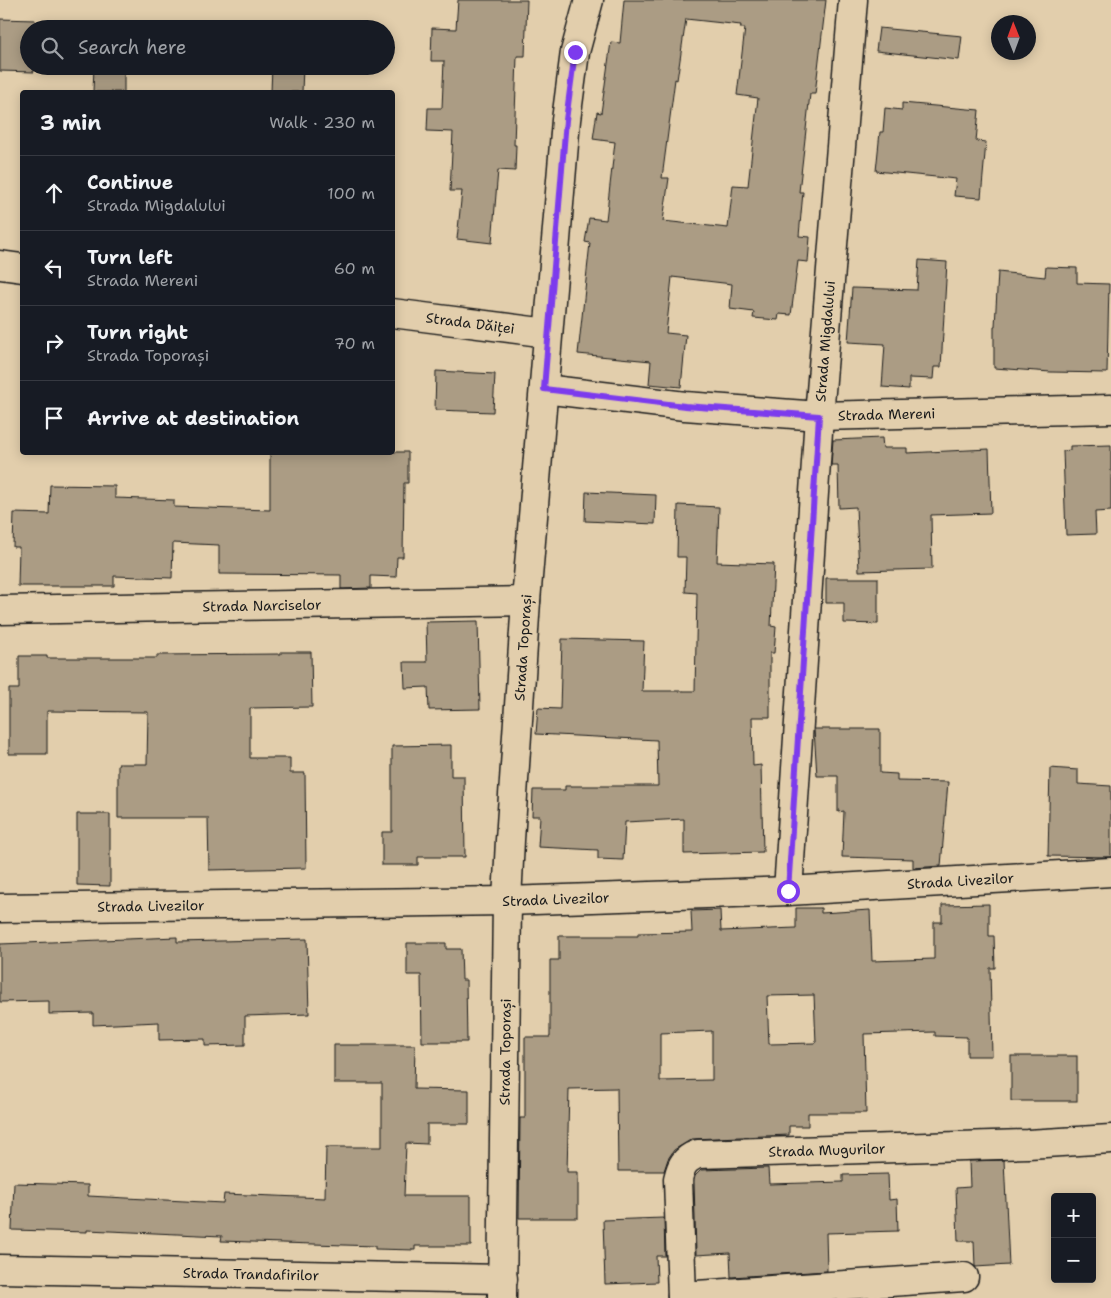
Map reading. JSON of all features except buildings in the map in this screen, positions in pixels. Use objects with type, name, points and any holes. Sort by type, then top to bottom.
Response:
[{"type":"street","name":"Strada Toporași","points":[[502,1289],[507,901],[526,601],[566,120],[575,52],[589,0]]},
{"type":"street","name":"Strada Migdalului","points":[[788,891],[819,416],[853,0]]},
{"type":"street","points":[[0,265],[20,268]]},
{"type":"street","name":"Strada Dăiței","points":[[395,313],[548,333]]},
{"type":"street","name":"Strada Mereni","points":[[544,389],[685,406],[819,416],[1111,409]]},
{"type":"street","name":"Strada Narciselor","points":[[0,610],[526,601]]},
{"type":"street","name":"Strada Livezilor","points":[[0,908],[507,901],[788,891],[1111,872]]},
{"type":"street","name":"Strada Mugurilor","points":[[682,1297],[678,1179],[681,1166],[688,1157],[698,1154],[1028,1144],[1111,1139]]},
{"type":"street","name":"Strada Trandafirilor","points":[[0,1269],[502,1289]]},
{"type":"street","points":[[682,1297],[964,1277]]},
{"type":"route","points":[[575,52],[566,120],[544,389],[685,406],[819,416],[788,891]]}]
